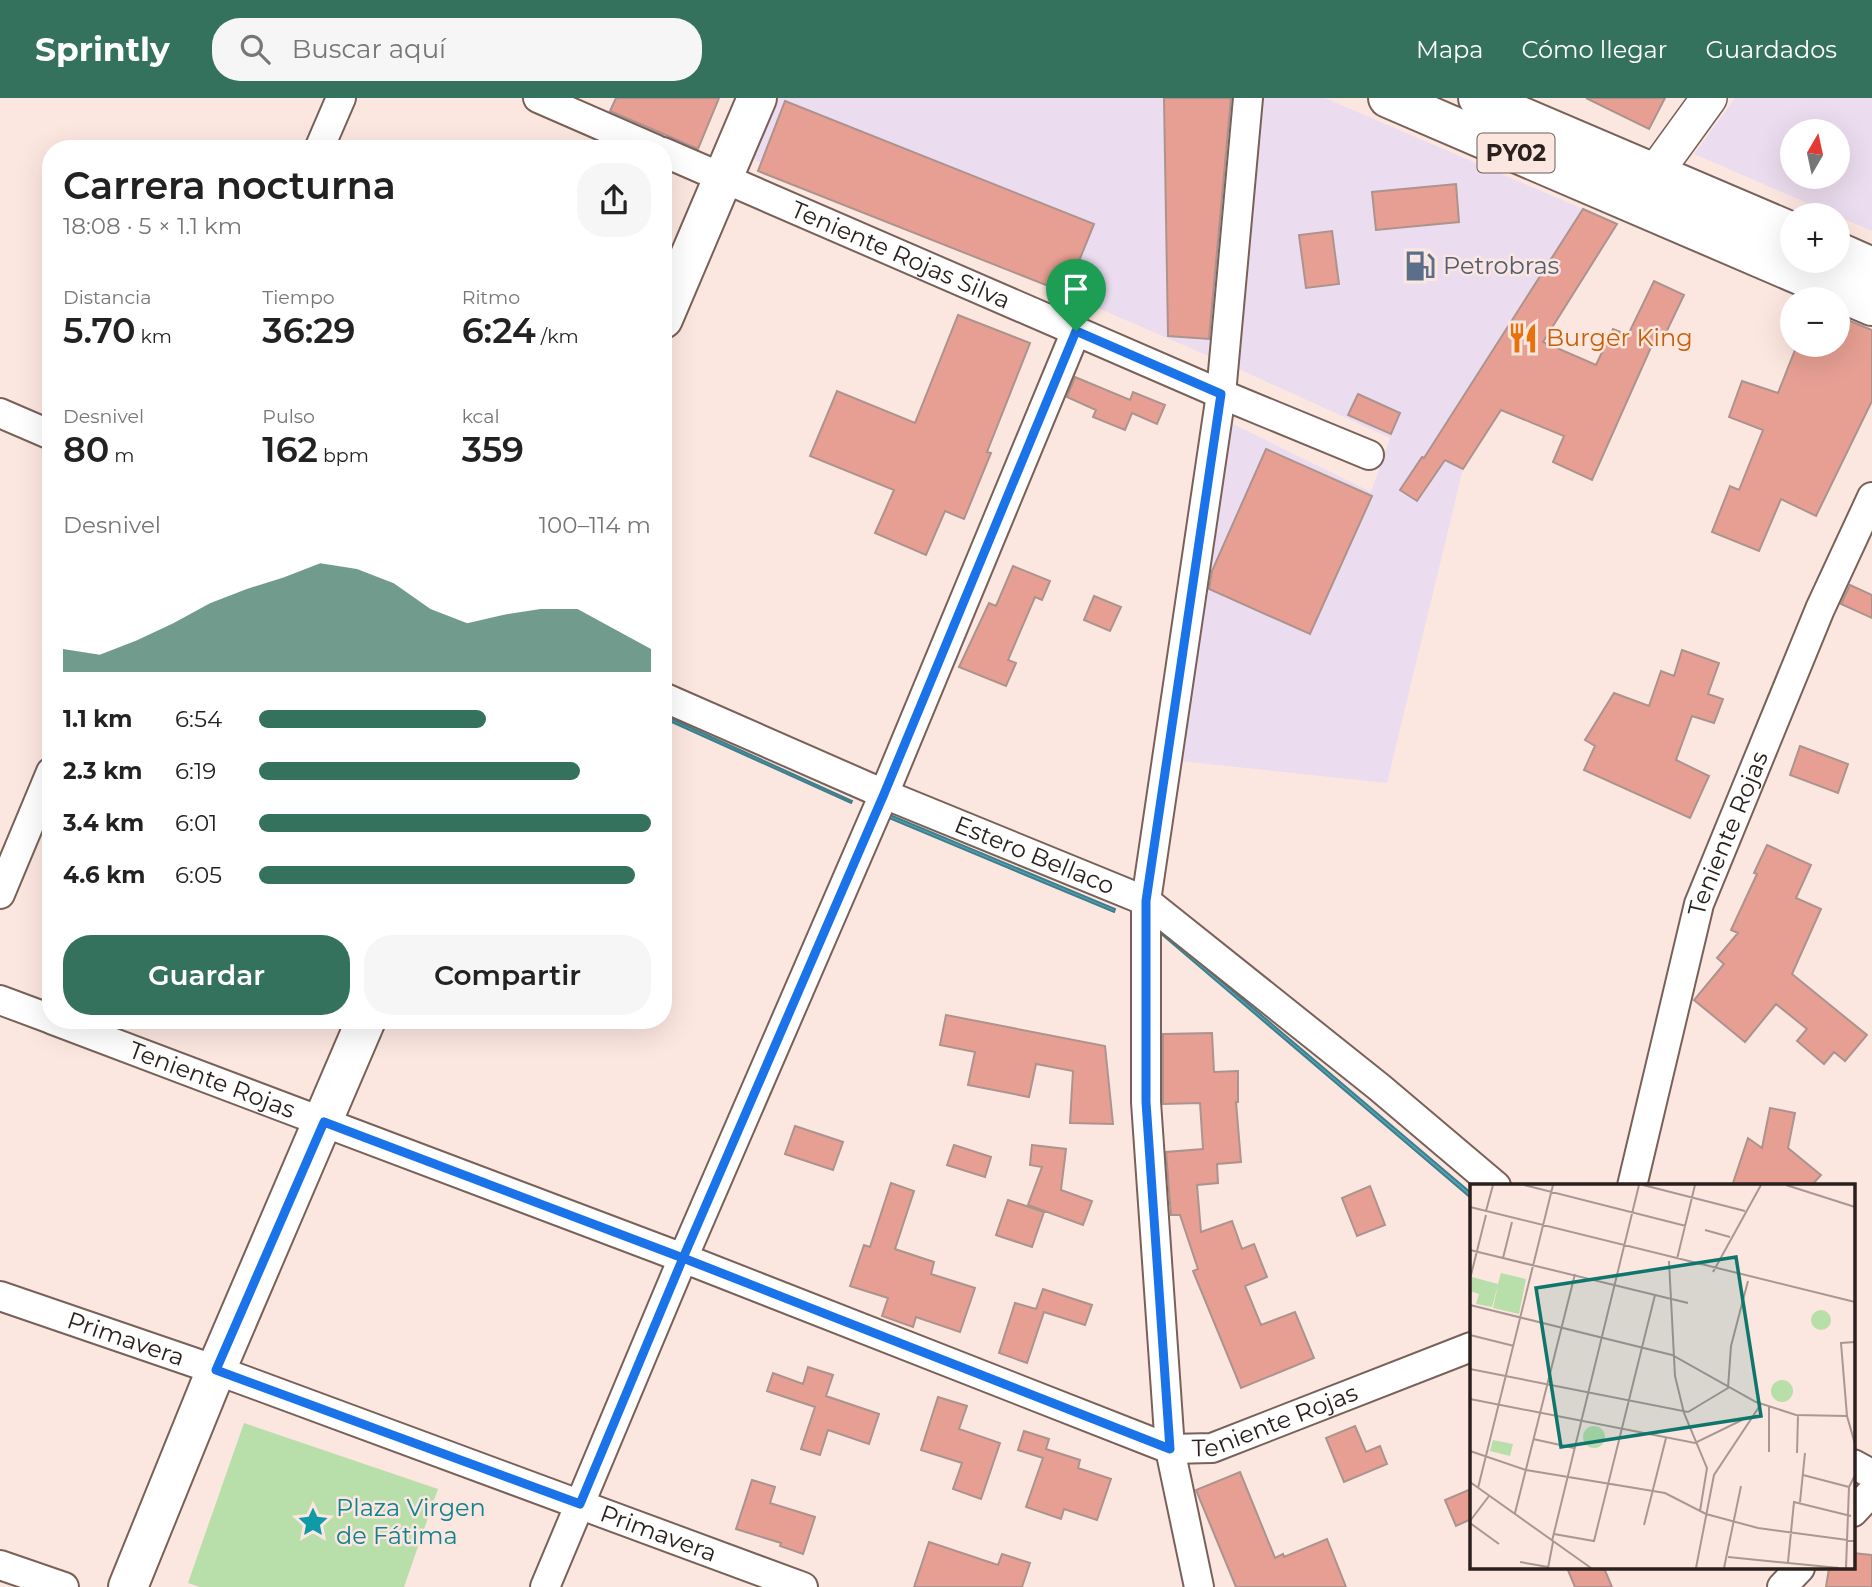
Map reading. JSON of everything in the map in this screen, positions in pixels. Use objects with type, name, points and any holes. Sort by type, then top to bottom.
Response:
[{"type":"main road","points":[[672,298],[757,98]]},
{"type":"main road","name":"PY02","points":[[1388,98],[1649,190],[1780,228]]},
{"type":"main road","name":"PY02","points":[[1478,98],[1872,306]]},
{"type":"main road","points":[[1850,257],[1872,267]]},
{"type":"main road","points":[[128,1587],[216,1370],[362,1029]]},
{"type":"street","points":[[323,140],[341,98]]},
{"type":"street","points":[[538,98],[634,140]]},
{"type":"street","points":[[1199,1587],[1170,1449],[1146,1102],[1146,901],[1221,394],[1248,98]]},
{"type":"street","points":[[1649,190],[1709,98]]},
{"type":"street","name":"Teniente Rojas Silva","points":[[672,156],[1221,394],[1369,455]]},
{"type":"street","points":[[545,1587],[683,1258],[884,794],[1076,331]]},
{"type":"street","points":[[0,413],[42,431]]},
{"type":"street","name":"Teniente Rojas","points":[[1632,1184],[1699,904],[1820,609],[1872,497]]},
{"type":"street","name":"Estero Bellaco","points":[[672,701],[884,794],[1146,901],[1379,1087],[1494,1184]]},
{"type":"street","points":[[0,894],[42,794]]},
{"type":"street","name":"Teniente Rojas","points":[[0,1000],[42,1016]]},
{"type":"street","name":"Teniente Rojas","points":[[76,1029],[683,1258],[1170,1449],[1212,1448],[1470,1347]]},
{"type":"street","name":"Primavera","points":[[0,1296],[216,1370],[803,1587]]},
{"type":"street","points":[[1854,1465],[1872,1474]]},
{"type":"street","points":[[1854,1511],[1872,1492]]},
{"type":"street","points":[[0,1564],[64,1587]]},
{"type":"street","points":[[1782,1587],[1798,1570]]},
{"type":"shaded area","points":[[773,98],[1325,98],[1583,209],[1463,469],[1387,783],[1179,761],[1225,420],[1371,492],[1390,438],[1232,366],[748,157]]},
{"type":"shaded area","points":[[1735,98],[1872,98],[1872,231],[1850,221],[1850,203],[1807,203],[1694,154]]},
{"type":"green space","points":[[244,1423],[438,1489],[404,1587],[200,1587],[188,1583]]},
{"type":"water","points":[[672,719],[852,801],[851,803],[672,722]]},
{"type":"water","points":[[878,810],[1115,909],[1114,912],[877,813]]},
{"type":"water","points":[[1161,930],[1470,1192],[1470,1197],[1159,932]]},
{"type":"building","points":[[616,98],[719,98],[698,149],[610,111]]},
{"type":"building","points":[[1164,98],[1231,98],[1209,339],[1168,336]]},
{"type":"building","points":[[1586,98],[1665,98],[1649,129]]},
{"type":"building","points":[[785,101],[1094,224],[1066,293],[758,171]]},
{"type":"building","points":[[1456,184],[1459,222],[1376,230],[1372,192]]},
{"type":"building","points":[[1583,209],[1617,224],[1543,342],[1596,365],[1613,329],[1628,335],[1654,281],[1684,295],[1663,339],[1656,336],[1592,480],[1553,462],[1564,436],[1501,410],[1463,469],[1445,460],[1417,501],[1400,490],[1422,457],[1424,458]]},
{"type":"building","points":[[1332,231],[1339,284],[1306,288],[1299,235]]},
{"type":"building","points":[[958,315],[1030,343],[987,452],[991,453],[964,519],[945,511],[926,555],[875,533],[894,490],[810,456],[837,391],[915,423]]},
{"type":"building","points":[[1850,321],[1872,330],[1872,401],[1816,516],[1781,499],[1759,551],[1712,532],[1730,486],[1739,490],[1763,430],[1729,417],[1742,381],[1778,393],[1792,357],[1850,357]]},
{"type":"building","points":[[1075,377],[1130,400],[1133,392],[1165,405],[1157,424],[1132,413],[1125,430],[1093,417],[1096,410],[1067,397]]},
{"type":"building","points":[[1358,394],[1400,413],[1391,434],[1348,415]]},
{"type":"building","points":[[1266,449],[1372,496],[1310,634],[1209,589],[1212,571]]},
{"type":"building","points":[[1013,566],[1050,581],[1042,600],[1035,597],[1008,660],[1016,663],[1006,686],[959,667],[989,603],[996,606]]},
{"type":"building","points":[[1850,585],[1872,595],[1872,618],[1841,604]]},
{"type":"building","points":[[1094,596],[1121,607],[1110,631],[1084,620]]},
{"type":"building","points":[[1682,650],[1719,663],[1708,694],[1723,699],[1714,723],[1692,716],[1676,760],[1709,776],[1690,818],[1584,770],[1595,746],[1585,740],[1614,693],[1649,706],[1661,671],[1674,676]]},
{"type":"building","points":[[1800,746],[1848,764],[1838,793],[1790,775]]},
{"type":"building","points":[[1767,845],[1811,865],[1796,898],[1821,909],[1792,974],[1867,1035],[1845,1061],[1834,1052],[1824,1064],[1797,1041],[1807,1029],[1776,1004],[1745,1042],[1694,1000],[1724,964],[1717,958],[1738,933],[1731,930],[1757,874],[1754,873]]},
{"type":"building","points":[[946,1015],[1105,1046],[1113,1124],[1070,1123],[1073,1071],[1036,1064],[1029,1097],[968,1085],[975,1052],[940,1045]]},
{"type":"building","points":[[1212,1033],[1214,1072],[1238,1071],[1236,1102],[1241,1162],[1217,1164],[1218,1183],[1197,1185],[1201,1232],[1232,1221],[1242,1249],[1254,1244],[1267,1277],[1245,1286],[1261,1325],[1295,1312],[1314,1358],[1241,1388],[1193,1271],[1198,1269],[1180,1215],[1171,1215],[1166,1152],[1203,1149],[1200,1103],[1163,1104],[1163,1034]]},
{"type":"building","points":[[1770,1108],[1795,1113],[1788,1148],[1821,1175],[1813,1184],[1733,1184],[1748,1138],[1762,1148]]},
{"type":"building","points":[[795,1126],[843,1142],[833,1170],[785,1154]]},
{"type":"building","points":[[954,1145],[991,1157],[985,1177],[947,1165]]},
{"type":"building","points":[[1032,1145],[1066,1149],[1061,1190],[1092,1201],[1083,1225],[1028,1205],[1042,1167],[1030,1165]]},
{"type":"building","points":[[891,1183],[914,1191],[895,1249],[934,1262],[931,1274],[975,1288],[960,1332],[916,1317],[913,1327],[882,1316],[888,1298],[850,1286],[864,1245],[870,1247]]},
{"type":"building","points":[[1370,1186],[1385,1225],[1357,1236],[1342,1198]]},
{"type":"building","points":[[1008,1200],[1044,1212],[1032,1247],[996,1235]]},
{"type":"building","points":[[1043,1289],[1092,1305],[1085,1325],[1044,1312],[1027,1363],[999,1353],[1015,1303],[1036,1309]]},
{"type":"building","points":[[808,1367],[833,1375],[826,1396],[879,1414],[869,1444],[828,1430],[820,1455],[801,1449],[815,1407],[767,1391],[773,1373],[803,1384]]},
{"type":"building","points":[[938,1397],[967,1406],[959,1429],[1000,1443],[981,1499],[953,1489],[962,1463],[921,1450]]},
{"type":"building","points":[[1355,1426],[1366,1452],[1380,1446],[1387,1464],[1344,1482],[1326,1438]]},
{"type":"building","points":[[1024,1431],[1049,1439],[1046,1449],[1080,1460],[1078,1468],[1111,1479],[1097,1520],[1064,1509],[1061,1519],[1026,1507],[1043,1458],[1018,1450]]},
{"type":"building","points":[[1240,1472],[1275,1558],[1283,1554],[1284,1557],[1327,1539],[1346,1587],[1236,1587],[1196,1490]]},
{"type":"building","points":[[752,1480],[775,1487],[770,1503],[815,1517],[803,1554],[780,1546],[781,1543],[736,1529]]},
{"type":"building","points":[[1470,1489],[1470,1519],[1456,1526],[1445,1500]]},
{"type":"building","points":[[929,1542],[998,1565],[1002,1554],[1030,1563],[1022,1587],[914,1587]]},
{"type":"building","points":[[1854,1553],[1872,1555],[1872,1587],[1826,1587],[1829,1570],[1854,1570]]},
{"type":"building","points":[[1568,1570],[1605,1570],[1612,1587],[1575,1587]]},
{"type":"place","name":"Petrobras","points":[[1420,266]]},
{"type":"place","name":"Burger King","points":[[1523,338]]},
{"type":"place","name":"Plaza Virgen de Fátima","points":[[313,1522]]},
{"type":"route","points":[[1076,331],[884,794],[683,1258],[580,1504],[216,1370],[324,1122],[683,1258],[1170,1449],[1146,1102],[1146,901],[1221,394],[1076,331]]}]
